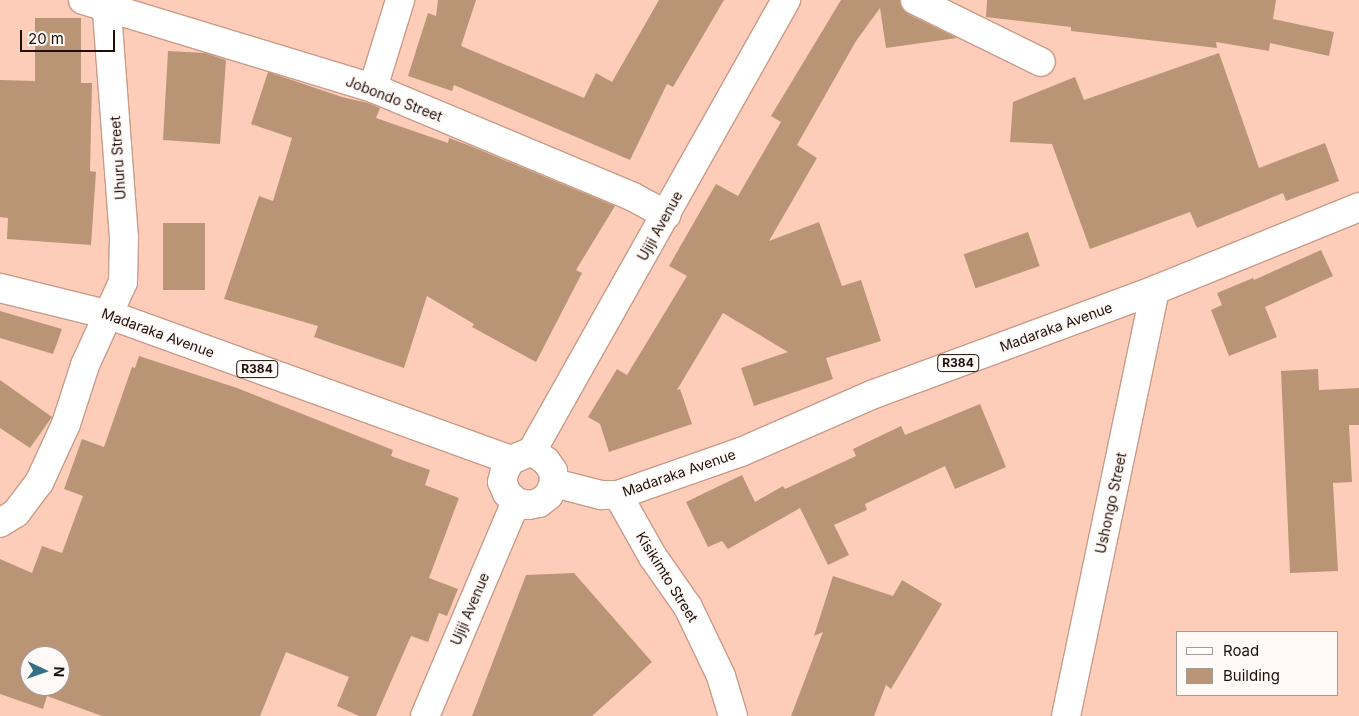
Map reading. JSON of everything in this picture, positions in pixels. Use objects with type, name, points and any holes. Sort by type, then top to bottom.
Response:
[{"type":"main road","points":[[373,88],[400,0]]},
{"type":"main road","name":"Ujiji Avenue","points":[[522,456],[667,215],[786,0]]},
{"type":"main road","points":[[915,0],[1041,62]]},
{"type":"main road","name":"Jobondo Street","points":[[99,3],[373,88],[633,197],[667,215]]},
{"type":"main road","name":"Uhuru Street","points":[[0,523],[16,513],[39,483],[66,424],[85,365],[110,315],[123,282],[124,238],[99,3]]},
{"type":"main road","name":"Madaraka Avenue","points":[[554,483],[601,495],[618,495],[741,452],[874,394],[1155,290],[1359,207]]},
{"type":"main road","name":"Madaraka Avenue","points":[[0,288],[110,315],[522,456]]},
{"type":"main road","name":"Ushongo Street","points":[[1066,716],[1155,290]]},
{"type":"main road","points":[[522,456],[546,461],[553,471],[554,483],[549,495],[539,503],[528,505],[516,502],[506,494],[502,482],[505,470],[522,456]]},
{"type":"main road","name":"Kisikimto Street","points":[[618,495],[653,557],[688,607],[721,676],[733,716]]},
{"type":"main road","name":"Ujiji Avenue","points":[[424,716],[516,502]]},
{"type":"building","points":[[438,0],[476,0],[461,46],[584,98],[596,73],[612,82],[659,0],[724,0],[673,87],[667,84],[630,160],[454,85],[452,91],[408,76],[428,13],[436,16]]},
{"type":"building","points":[[841,0],[900,0],[908,14],[957,38],[886,48],[880,8],[856,41],[797,145],[817,158],[769,241],[819,222],[842,286],[861,280],[881,341],[826,358],[833,379],[754,406],[741,368],[788,352],[723,313],[677,390],[680,389],[692,424],[609,452],[600,424],[588,417],[617,369],[627,375],[687,276],[669,266],[716,184],[738,196],[781,122],[771,116]]},
{"type":"building","points":[[987,0],[1276,0],[1273,19],[1334,32],[1329,56],[1270,43],[1269,51],[1216,42],[1217,48],[1071,31],[1071,27],[986,17]]},
{"type":"building","points":[[35,18],[81,18],[81,83],[92,83],[90,171],[96,172],[91,245],[7,239],[8,218],[0,217],[0,80],[35,81]]},
{"type":"building","points":[[168,51],[205,53],[226,60],[220,144],[163,140]]},
{"type":"building","points":[[1219,53],[1259,168],[1325,143],[1339,181],[1286,201],[1283,193],[1197,228],[1190,212],[1090,249],[1052,144],[1010,142],[1013,102],[1075,77],[1084,100]]},
{"type":"building","points":[[268,72],[342,97],[368,103],[380,108],[376,118],[448,143],[449,138],[615,206],[576,270],[582,273],[536,362],[472,327],[474,324],[427,296],[404,368],[314,337],[318,326],[224,299],[259,196],[273,201],[292,138],[251,124]]},
{"type":"building","points":[[163,223],[205,223],[205,290],[163,290]]},
{"type":"building","points":[[1028,232],[1040,266],[975,288],[964,254]]},
{"type":"building","points":[[1321,250],[1333,276],[1265,307],[1277,337],[1229,356],[1211,310],[1222,305],[1217,293],[1253,278],[1254,280]]},
{"type":"building","points":[[0,311],[62,329],[53,354],[0,338]]},
{"type":"building","points":[[139,356],[237,388],[393,450],[391,456],[430,470],[425,485],[459,498],[429,578],[458,589],[447,616],[439,613],[428,642],[411,636],[376,716],[359,716],[337,706],[349,677],[286,652],[260,716],[102,716],[47,696],[43,709],[0,694],[0,559],[32,573],[42,546],[62,553],[83,496],[64,489],[82,439],[104,447],[132,367],[135,368]]},
{"type":"building","points":[[1318,369],[1319,390],[1359,388],[1359,425],[1349,425],[1352,482],[1333,483],[1338,571],[1290,573],[1281,371]]},
{"type":"building","points":[[0,380],[52,417],[30,448],[0,428]]},
{"type":"building","points":[[980,404],[1006,467],[955,489],[945,466],[865,504],[867,510],[834,525],[849,555],[828,565],[800,508],[728,549],[722,541],[708,547],[686,502],[742,475],[755,502],[783,486],[785,489],[856,456],[853,449],[901,426],[905,435]]},
{"type":"building","points":[[574,573],[652,662],[592,716],[472,716],[526,575]]},
{"type":"building","points":[[833,576],[893,596],[902,580],[942,604],[891,689],[886,685],[874,716],[791,716],[823,632],[814,636]]}]
